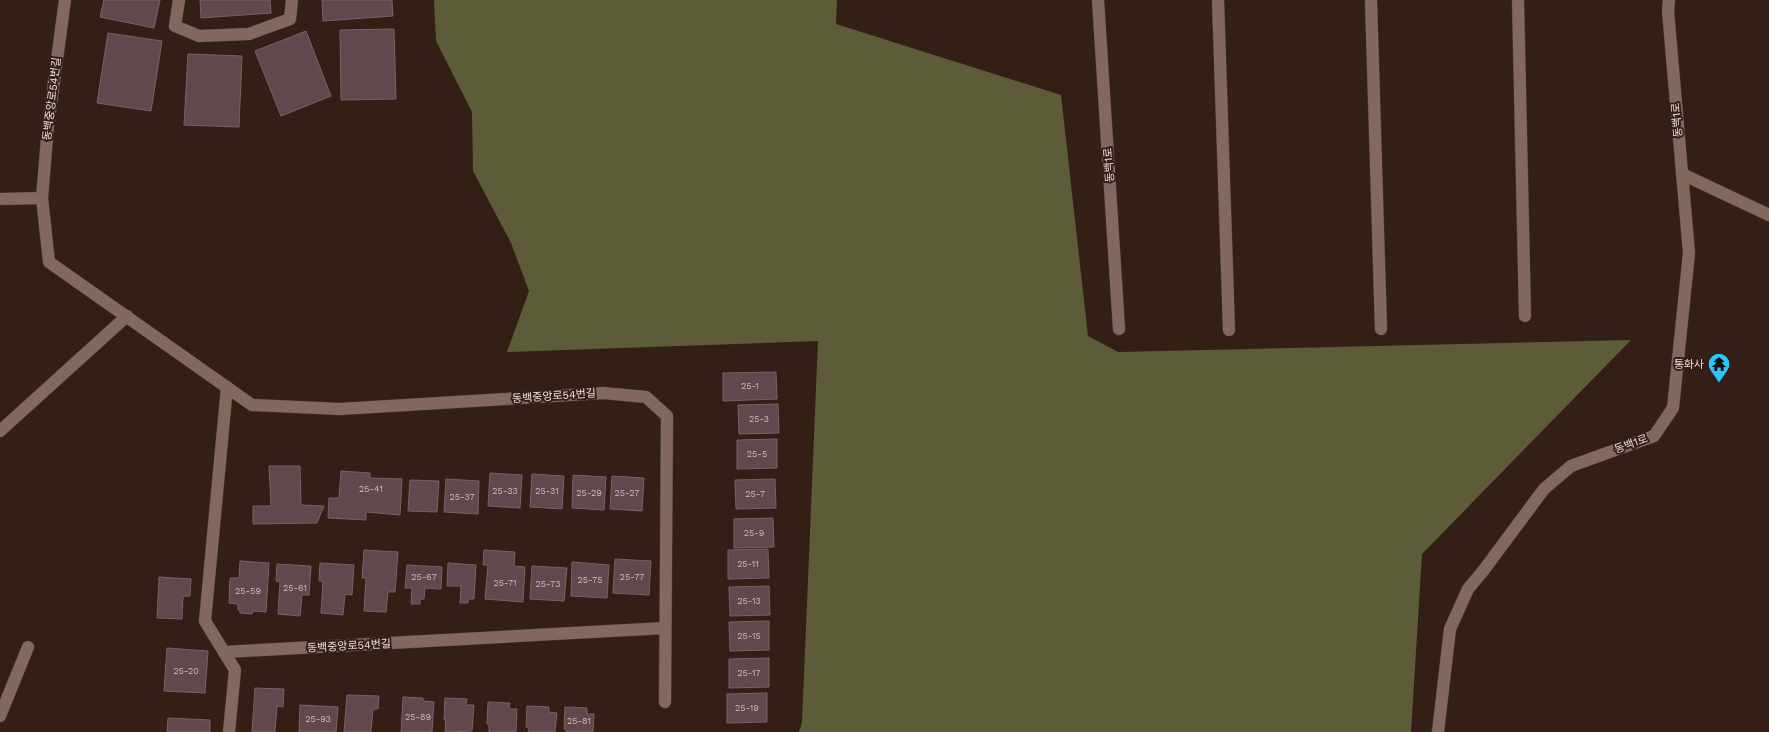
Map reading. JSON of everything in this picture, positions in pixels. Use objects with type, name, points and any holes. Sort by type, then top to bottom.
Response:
[{"type":"street","name":"동백중앙로54번길","points":[[65,0],[48,126],[42,198],[50,262],[252,405],[340,409],[603,393],[646,397],[667,416],[665,702]]},
{"type":"street","points":[[179,0],[175,26],[199,36],[249,34],[290,20],[292,0]]},
{"type":"street","name":"동백1로","points":[[1098,0],[1119,329]]},
{"type":"street","points":[[1218,0],[1229,330]]},
{"type":"street","points":[[1371,0],[1381,329]]},
{"type":"street","points":[[1518,0],[1525,316]]},
{"type":"street","name":"동백1로","points":[[1438,732],[1450,629],[1468,589],[1544,489],[1571,466],[1654,436],[1673,408],[1689,253],[1668,11],[1669,0]]},
{"type":"street","points":[[1682,174],[1769,215]]},
{"type":"street","points":[[0,199],[42,198]]},
{"type":"street","points":[[0,431],[127,316]]},
{"type":"street","points":[[227,387],[206,621],[235,670],[229,732]]},
{"type":"street","name":"동백중앙로54번길","points":[[224,652],[665,628]]},
{"type":"street","points":[[0,716],[28,646]]},
{"type":"green space","points":[[434,0],[837,0],[836,24],[1061,95],[1088,336],[1118,352],[1631,340],[1422,554],[1411,732],[799,732],[802,722],[818,341],[507,352],[529,291],[511,243],[473,171],[472,112],[436,41]]},
{"type":"building","points":[[104,0],[160,0],[154,28],[100,17]]},
{"type":"building","points":[[200,0],[270,0],[271,13],[201,18]]},
{"type":"building","points":[[322,0],[392,0],[393,16],[323,21]]},
{"type":"building","points":[[394,29],[396,99],[341,100],[340,30]]},
{"type":"building","points":[[306,31],[331,96],[281,116],[255,51]]},
{"type":"building","points":[[108,33],[162,41],[151,111],[97,103]]},
{"type":"building","points":[[188,54],[242,56],[239,127],[184,125]]},
{"type":"building","points":[[776,372],[777,399],[723,401],[723,373]]},
{"type":"building","points":[[778,404],[779,433],[739,434],[738,405]]},
{"type":"building","points":[[777,439],[777,468],[737,469],[737,440]]},
{"type":"building","points":[[269,466],[300,466],[301,505],[324,506],[317,523],[253,524],[253,506],[271,506]]},
{"type":"building","points":[[341,471],[370,473],[370,478],[402,479],[400,515],[366,512],[366,520],[328,518],[329,498],[339,498]]},
{"type":"building","points":[[490,473],[522,475],[520,508],[488,506]]},
{"type":"building","points":[[532,474],[564,476],[562,509],[530,507]]},
{"type":"building","points":[[573,475],[606,477],[604,510],[572,508]]},
{"type":"building","points":[[612,476],[644,478],[642,511],[610,509]]},
{"type":"building","points":[[446,479],[479,481],[478,514],[444,512]]},
{"type":"building","points":[[775,479],[776,508],[736,509],[735,480]]},
{"type":"building","points":[[410,480],[439,481],[437,512],[408,511]]},
{"type":"building","points":[[773,518],[774,547],[734,548],[734,519]]},
{"type":"building","points":[[768,549],[769,578],[728,579],[728,550]]},
{"type":"building","points":[[364,550],[398,552],[395,592],[388,592],[386,612],[364,611],[366,578],[362,578]]},
{"type":"building","points":[[484,550],[515,552],[514,566],[525,567],[523,602],[485,599],[488,565],[483,565]]},
{"type":"building","points":[[615,559],[651,561],[649,595],[613,593]]},
{"type":"building","points":[[240,561],[269,563],[266,612],[253,611],[252,614],[240,613],[240,610],[238,610],[238,604],[229,603],[230,578],[239,578]]},
{"type":"building","points":[[572,562],[609,565],[607,598],[571,596]]},
{"type":"building","points":[[320,563],[354,565],[352,595],[345,594],[343,615],[321,613],[323,581],[319,581]]},
{"type":"building","points":[[448,563],[476,565],[474,599],[468,599],[468,603],[460,603],[461,586],[447,586]]},
{"type":"building","points":[[277,564],[311,566],[309,595],[302,595],[300,616],[278,614],[280,582],[276,581]]},
{"type":"building","points":[[407,565],[442,567],[441,589],[425,588],[424,599],[420,599],[420,604],[411,604],[412,588],[405,588]]},
{"type":"building","points":[[532,566],[567,568],[564,601],[530,599]]},
{"type":"building","points":[[159,577],[191,579],[190,596],[183,596],[182,619],[157,618]]},
{"type":"building","points":[[769,586],[770,615],[730,616],[729,587]]},
{"type":"building","points":[[769,621],[769,650],[730,651],[729,622]]},
{"type":"building","points":[[167,648],[208,651],[205,693],[164,691]]},
{"type":"building","points":[[769,658],[769,687],[729,688],[729,659]]},
{"type":"building","points":[[255,688],[284,689],[283,707],[277,706],[275,732],[252,732]]},
{"type":"building","points":[[767,693],[767,722],[727,723],[727,694]]},
{"type":"building","points":[[347,695],[379,696],[378,709],[373,709],[371,732],[344,732]]},
{"type":"building","points":[[403,697],[423,698],[423,701],[434,702],[432,732],[401,732]]},
{"type":"building","points":[[445,698],[467,699],[466,705],[474,705],[472,731],[445,732]]},
{"type":"building","points":[[488,702],[510,703],[509,709],[517,709],[516,732],[489,732],[489,724],[487,724]]},
{"type":"building","points":[[300,705],[338,707],[336,732],[299,732]]},
{"type":"building","points":[[527,706],[549,707],[549,712],[557,713],[555,732],[528,732],[529,728],[526,727]]},
{"type":"building","points":[[565,707],[587,708],[587,714],[594,714],[593,732],[566,732],[566,729],[564,729]]},
{"type":"building","points":[[168,718],[210,720],[210,732],[167,732]]},
{"type":"place","name":"통화사","points":[[1719,384]]}]
